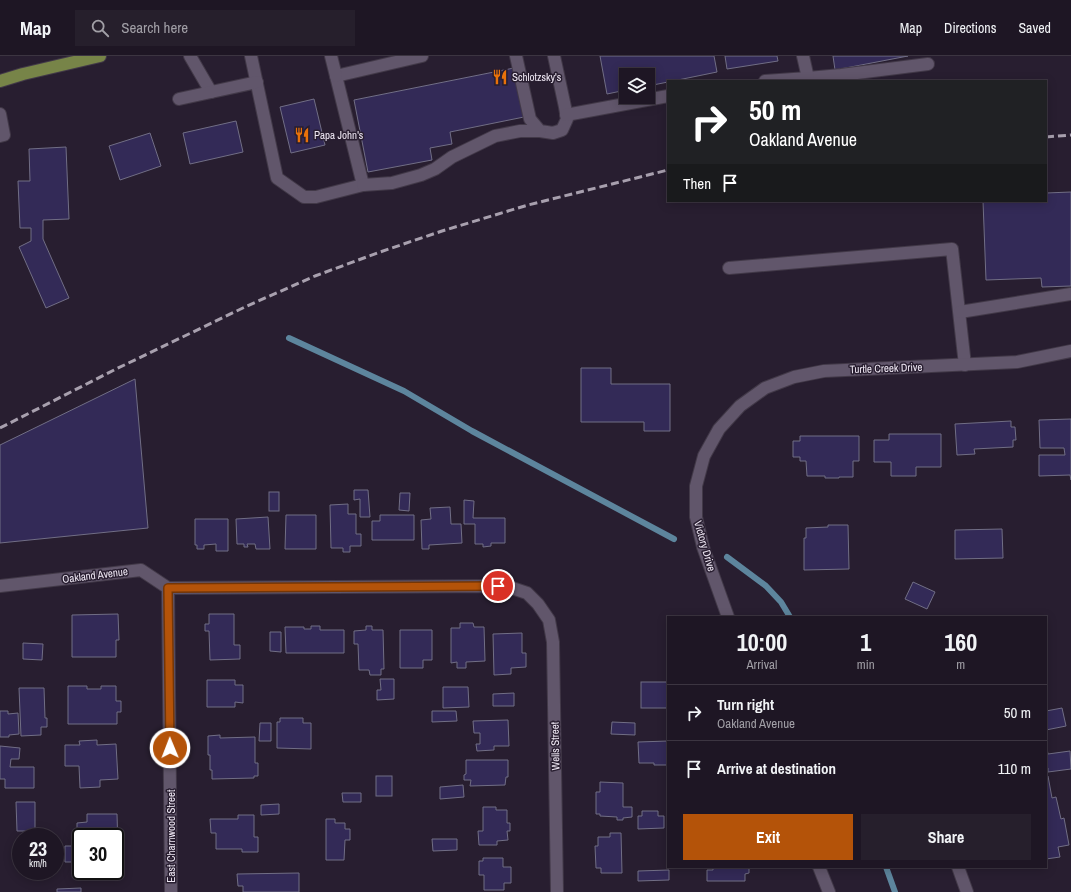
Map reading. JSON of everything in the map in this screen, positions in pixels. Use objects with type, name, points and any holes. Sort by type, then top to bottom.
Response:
[{"type":"main road","points":[[0,81],[22,74],[100,56]]},
{"type":"street","points":[[190,56],[211,92]]},
{"type":"street","points":[[251,56],[277,178],[304,197],[316,198],[363,185],[392,183],[421,175],[435,169],[452,157],[495,136],[520,131],[540,131],[553,133],[562,130],[567,119],[554,56]]},
{"type":"street","points":[[331,56],[363,185]]},
{"type":"street","points":[[336,76],[399,59],[422,56]]},
{"type":"street","points":[[516,56],[530,119],[540,131]]},
{"type":"street","points":[[803,56],[808,78]]},
{"type":"street","points":[[779,80],[841,75],[928,64]]},
{"type":"street","points":[[179,99],[257,82]]},
{"type":"street","points":[[566,115],[667,96]]},
{"type":"street","points":[[0,114],[4,135],[0,136]]},
{"type":"street","points":[[729,268],[952,249],[965,365]]},
{"type":"street","points":[[960,312],[1071,294]]},
{"type":"street","name":"Turtle Creek Drive","points":[[718,429],[740,406],[758,392],[794,377],[824,371],[1017,362],[1071,351]]},
{"type":"street","name":"Victory Drive","points":[[718,429],[704,456],[696,486],[696,517],[703,547],[728,616]]},
{"type":"street","name":"Oakland Avenue","points":[[0,586],[141,570],[168,588]]},
{"type":"street","name":"Wells Street","points":[[168,588],[498,586],[512,588],[527,593],[538,604],[549,620],[554,642],[557,892]]},
{"type":"street","name":"East Charnwood Street","points":[[168,588],[171,892]]},
{"type":"street","points":[[819,868],[829,892]]},
{"type":"street","points":[[958,868],[968,892]]},
{"type":"building","points":[[600,56],[714,56],[717,72],[678,80],[667,80],[667,82],[655,85],[655,68],[619,68],[619,91],[607,94]]},
{"type":"building","points":[[725,56],[777,56],[778,61],[727,69]]},
{"type":"building","points":[[833,56],[908,56],[835,70]]},
{"type":"building","points":[[514,68],[524,117],[450,132],[452,144],[430,148],[432,160],[368,172],[354,100]]},
{"type":"building","points":[[314,99],[325,145],[291,153],[280,107]]},
{"type":"building","points":[[236,121],[243,152],[190,164],[183,133]]},
{"type":"building","points":[[150,133],[161,166],[120,180],[109,146]]},
{"type":"building","points":[[66,147],[69,219],[43,220],[43,239],[69,298],[46,308],[19,247],[31,241],[31,228],[20,228],[18,181],[30,181],[29,149]]},
{"type":"building","points":[[1071,192],[1071,286],[1042,287],[1041,278],[986,280],[983,202],[1047,202],[1047,193]]},
{"type":"building","points":[[581,368],[611,368],[611,384],[670,384],[670,431],[644,431],[644,422],[581,422]]},
{"type":"building","points":[[135,379],[148,528],[0,543],[0,445]]},
{"type":"building","points":[[1071,419],[1071,480],[1070,475],[1039,476],[1039,455],[1065,455],[1064,448],[1040,448],[1039,420]]},
{"type":"building","points":[[1011,421],[1011,427],[1015,427],[1016,440],[1013,440],[1013,447],[974,449],[975,454],[957,455],[955,424]]},
{"type":"building","points":[[889,434],[941,434],[941,467],[916,467],[916,476],[891,476],[891,462],[874,462],[874,440],[889,440]]},
{"type":"building","points":[[800,436],[859,436],[859,461],[853,461],[853,477],[825,478],[825,476],[807,476],[806,461],[800,461],[800,457],[793,457],[793,441],[800,441]]},
{"type":"building","points":[[354,490],[368,490],[370,517],[360,517],[360,499],[354,500]]},
{"type":"building","points":[[269,492],[279,492],[279,511],[269,511]]},
{"type":"building","points":[[400,493],[410,493],[409,511],[399,510]]},
{"type":"building","points":[[464,500],[474,501],[473,518],[505,518],[505,543],[491,543],[491,546],[483,547],[483,544],[475,544],[475,524],[464,524]]},
{"type":"building","points":[[348,504],[348,514],[356,514],[356,534],[361,534],[361,546],[350,546],[350,552],[343,552],[343,548],[331,548],[330,505]]},
{"type":"building","points":[[450,507],[451,524],[461,524],[462,543],[429,545],[429,549],[422,549],[421,520],[431,519],[430,508]]},
{"type":"building","points":[[286,515],[316,515],[316,549],[285,549]]},
{"type":"building","points":[[380,515],[414,515],[414,540],[372,540],[372,521],[380,521]]},
{"type":"building","points":[[268,517],[270,549],[256,549],[255,544],[247,544],[248,547],[244,547],[244,544],[237,544],[236,519]]},
{"type":"building","points":[[195,519],[228,519],[228,551],[216,551],[216,544],[204,545],[204,549],[197,549],[197,545],[195,545]]},
{"type":"building","points":[[828,525],[848,525],[849,569],[804,570],[804,538],[806,538],[806,528],[828,527]]},
{"type":"building","points":[[1002,529],[1003,558],[955,559],[955,530]]},
{"type":"building","points":[[913,582],[935,592],[927,609],[905,599]]},
{"type":"building","points":[[118,614],[119,640],[116,640],[116,657],[72,657],[72,615]]},
{"type":"building","points":[[209,614],[234,614],[234,645],[240,645],[240,659],[210,660],[209,631],[205,631],[205,624],[209,624]]},
{"type":"building","points":[[460,623],[473,623],[474,627],[484,627],[485,661],[466,662],[466,668],[457,668],[457,662],[451,663],[451,628],[460,628]]},
{"type":"building","points":[[311,626],[320,626],[320,630],[344,630],[344,653],[286,653],[285,627],[304,627],[304,629],[311,629]]},
{"type":"building","points":[[366,626],[372,626],[372,630],[383,630],[384,669],[381,669],[381,675],[370,675],[369,670],[359,670],[358,644],[354,644],[354,631],[366,630]]},
{"type":"building","points":[[400,630],[432,630],[432,660],[423,660],[423,668],[400,668]]},
{"type":"building","points":[[270,632],[281,632],[281,652],[270,651]]},
{"type":"building","points":[[522,633],[522,653],[526,653],[526,667],[511,668],[511,674],[494,675],[493,634]]},
{"type":"building","points":[[23,643],[43,644],[42,660],[23,659]]},
{"type":"building","points":[[380,679],[394,679],[394,699],[377,700],[377,690],[381,690]]},
{"type":"building","points":[[207,680],[235,680],[235,685],[243,685],[243,703],[235,702],[235,707],[207,707]]},
{"type":"building","points":[[641,682],[667,682],[667,708],[641,708]]},
{"type":"building","points":[[68,686],[87,686],[87,689],[101,689],[101,686],[116,686],[116,701],[121,701],[121,712],[117,712],[117,724],[68,724]]},
{"type":"building","points":[[443,687],[468,687],[469,707],[443,708]]},
{"type":"building","points":[[19,688],[44,688],[45,718],[47,718],[47,727],[41,727],[41,735],[21,736]]},
{"type":"building","points":[[514,693],[514,706],[493,706],[493,694]]},
{"type":"building","points":[[1062,708],[1066,726],[1047,730],[1047,711]]},
{"type":"building","points":[[0,711],[8,711],[8,714],[18,713],[19,734],[9,735],[9,737],[0,737]]},
{"type":"building","points":[[432,711],[456,711],[457,721],[432,722]]},
{"type":"building","points":[[280,718],[303,718],[303,723],[311,723],[311,749],[277,748],[277,722],[280,722]]},
{"type":"building","points":[[508,720],[509,746],[494,746],[494,750],[477,751],[476,744],[480,744],[480,733],[474,733],[473,721]]},
{"type":"building","points":[[612,722],[635,723],[635,735],[611,734]]},
{"type":"building","points":[[260,723],[271,723],[271,741],[259,741]]},
{"type":"building","points":[[220,735],[220,738],[255,737],[255,763],[258,763],[258,776],[254,776],[254,778],[212,779],[212,770],[210,770],[210,755],[208,755],[208,736]]},
{"type":"building","points":[[97,740],[97,745],[116,744],[118,779],[100,780],[100,787],[80,788],[79,766],[65,766],[65,745],[80,745],[79,741]]},
{"type":"building","points":[[667,741],[667,765],[639,763],[638,742]]},
{"type":"building","points":[[0,746],[20,748],[19,759],[11,759],[10,767],[34,767],[34,788],[5,788],[5,779],[0,779]]},
{"type":"building","points":[[1047,748],[1048,754],[1070,751],[1071,769],[1048,772]]},
{"type":"building","points":[[466,760],[508,760],[508,777],[506,777],[505,785],[470,786],[471,780],[464,780],[464,775],[466,774]]},
{"type":"building","points":[[376,776],[392,776],[392,796],[376,796]]},
{"type":"building","points":[[1047,776],[1052,798],[1056,797],[1061,819],[1064,818],[1069,845],[1058,847],[1060,857],[1047,859]]},
{"type":"building","points":[[600,782],[623,783],[623,807],[632,807],[632,817],[617,820],[617,817],[600,816],[600,814],[596,814],[596,792],[600,792]]},
{"type":"building","points":[[463,785],[464,797],[440,799],[440,787]]},
{"type":"building","points":[[342,793],[361,793],[361,802],[343,802]]},
{"type":"building","points":[[16,802],[35,802],[35,828],[17,828]]},
{"type":"building","points":[[279,804],[279,814],[261,815],[261,805]]},
{"type":"building","points":[[483,807],[496,807],[496,810],[507,810],[507,823],[510,823],[510,831],[507,831],[508,840],[497,841],[497,845],[479,845],[478,831],[483,831]]},
{"type":"building","points":[[642,811],[658,811],[658,816],[664,816],[664,828],[638,829],[638,816],[642,816]]},
{"type":"building","points":[[87,814],[117,814],[117,828],[77,828],[77,823],[87,822]]},
{"type":"building","points":[[238,815],[254,815],[254,837],[258,837],[258,852],[242,852],[242,849],[216,849],[216,833],[211,833],[210,819],[238,819]]},
{"type":"building","points":[[326,819],[335,819],[335,823],[345,823],[345,829],[350,829],[350,840],[345,840],[344,860],[326,860]]},
{"type":"building","points":[[610,833],[621,833],[622,873],[601,873],[601,868],[596,868],[595,846],[598,846],[598,837],[610,837]]},
{"type":"building","points":[[432,839],[457,839],[457,850],[433,851]]},
{"type":"building","points":[[65,846],[72,846],[72,862],[65,862]]},
{"type":"building","points":[[483,858],[503,858],[503,867],[511,867],[511,883],[504,883],[504,890],[484,890],[484,875],[479,875],[479,861],[483,861]]},
{"type":"building","points":[[713,868],[749,868],[749,873],[745,874],[745,881],[707,881],[707,870],[713,870]]},
{"type":"building","points":[[669,870],[669,880],[638,881],[638,871]]},
{"type":"building","points":[[299,873],[299,892],[243,892],[243,886],[238,886],[237,874]]},
{"type":"building","points":[[81,888],[81,892],[57,892],[57,889]]},
{"type":"waterway","points":[[289,338],[404,391],[472,431],[674,539]]},
{"type":"waterway","points":[[727,557],[766,586],[781,602],[789,616]]},
{"type":"waterway","points":[[886,868],[895,892]]},
{"type":"railway","points":[[1047,137],[1071,135]]},
{"type":"railway","points":[[0,428],[116,369],[247,306],[315,276],[442,231],[528,205],[667,170]]},
{"type":"place","name":"Schlotzsky's","points":[[500,77]]},
{"type":"place","name":"Papa John's","points":[[302,135]]},
{"type":"route","points":[[170,748],[168,588],[498,586]]}]
